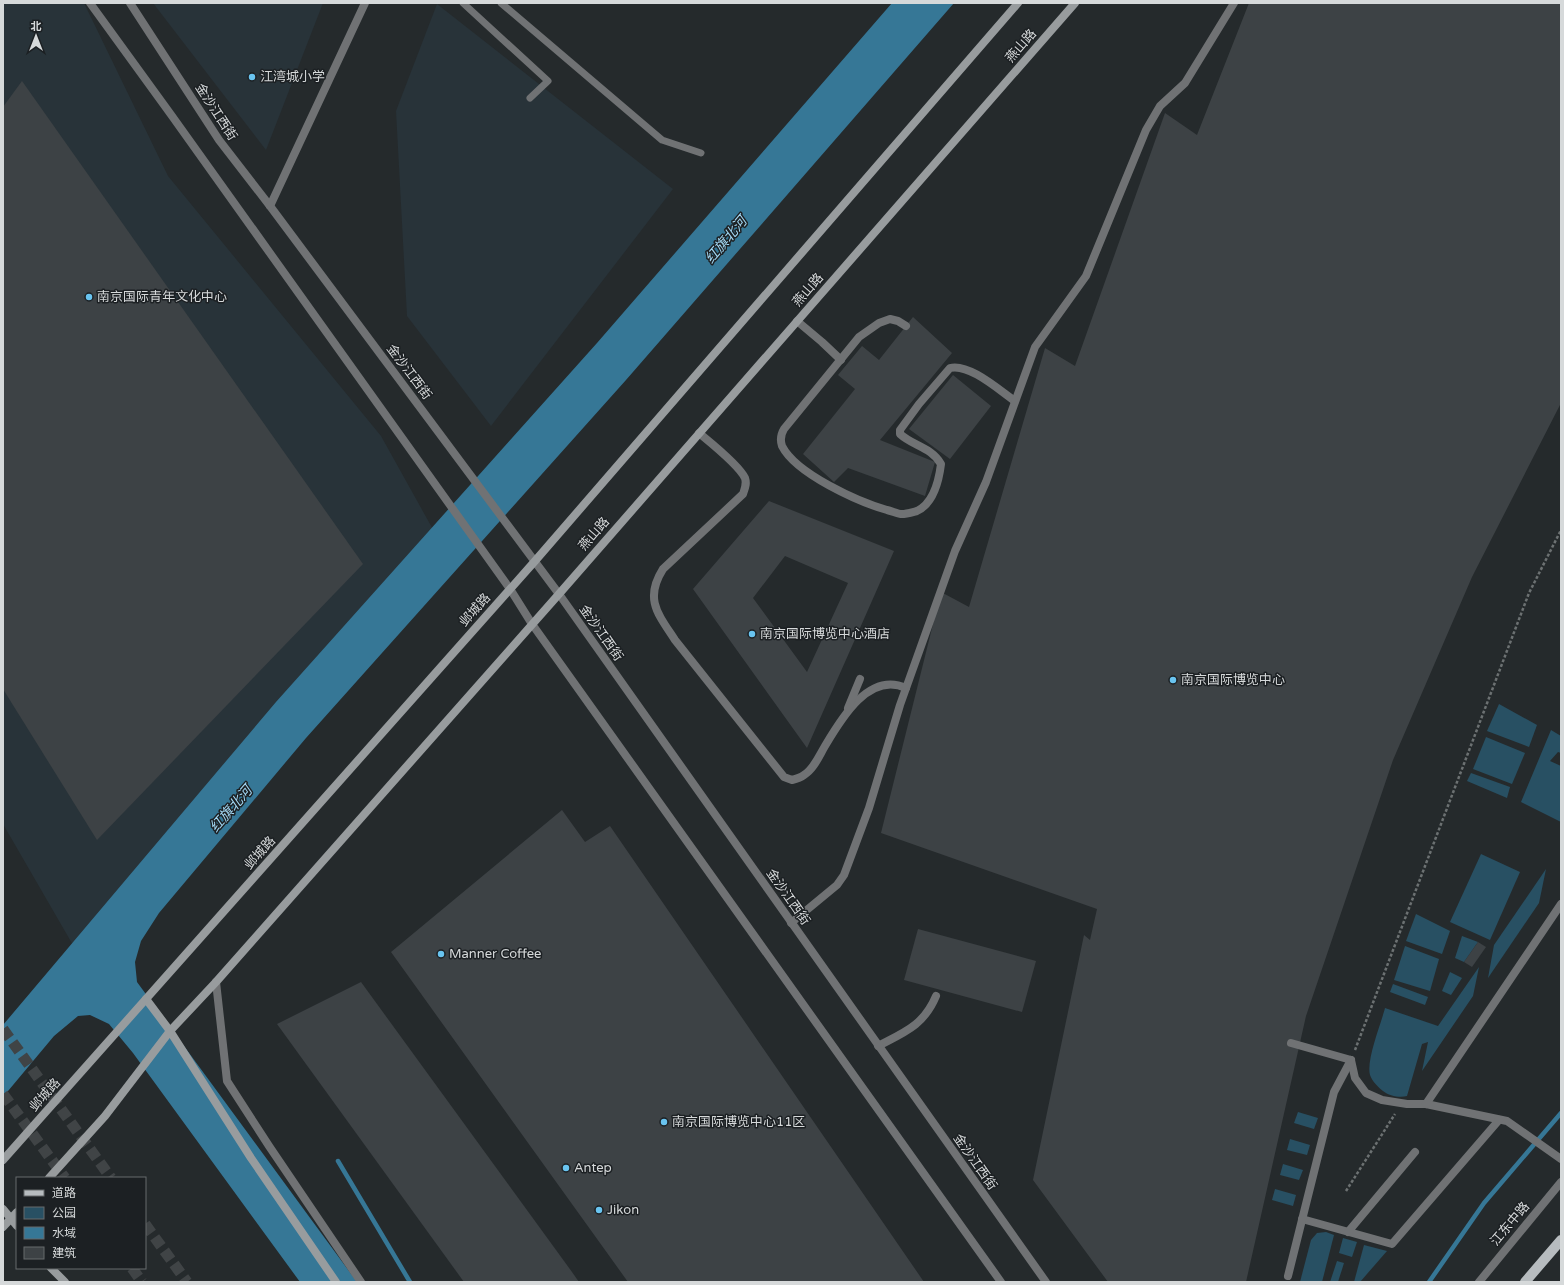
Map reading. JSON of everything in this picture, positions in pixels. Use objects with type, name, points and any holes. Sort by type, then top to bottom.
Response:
[{"type":"main road","points":[[535,561],[1018,3]]},
{"type":"main road","name":"燕山路","points":[[559,594],[1075,3]]},
{"type":"main road","name":"邺城路","points":[[3,1160],[535,561]]},
{"type":"main road","points":[[50,1177],[105,1116],[170,1031],[216,982],[559,594]]},
{"type":"main road","points":[[146,999],[170,1031],[251,1158],[336,1282]]},
{"type":"main road","points":[[3,1209],[14,1215],[3,1228]]},
{"type":"main road","points":[[1525,1282],[1561,1240]]},
{"type":"main road","points":[[52,1269],[65,1282]]},
{"type":"street","points":[[90,3],[510,589],[532,624],[1001,1282]]},
{"type":"street","name":"金沙江西街","points":[[130,3],[219,140],[270,206],[559,594],[1046,1282]]},
{"type":"street","points":[[270,206],[365,3]]},
{"type":"street","points":[[792,923],[837,885],[844,875],[869,808],[906,688],[956,551],[986,482],[1036,347],[1086,276],[1146,130],[1160,106],[1186,83],[1234,3]]},
{"type":"street","points":[[906,326],[898,321],[890,319],[879,322],[858,337],[784,429],[781,439],[782,445],[788,454],[802,468],[836,490],[879,507],[902,514],[918,510],[929,501],[938,483],[942,464],[937,457],[922,446],[900,434],[900,430],[919,404],[950,368],[962,368],[971,371],[1015,401]]},
{"type":"street","points":[[797,320],[841,360]]},
{"type":"street","points":[[699,433],[741,471],[745,479],[746,486],[743,494],[663,569],[656,581],[653,591],[654,603],[661,618],[675,640],[784,777],[792,780],[804,775],[814,764],[846,714],[864,694],[883,685],[893,684],[906,688]]},
{"type":"street","points":[[846,714],[860,679]]},
{"type":"street","points":[[1426,1104],[1561,904]]},
{"type":"street","points":[[216,982],[227,1081],[361,1282]]},
{"type":"street","points":[[878,1046],[915,1026],[931,1009],[936,996]]},
{"type":"street","points":[[1291,1043],[1351,1060]]},
{"type":"street","points":[[1351,1060],[1355,1078],[1366,1093],[1382,1100],[1401,1103],[1426,1104],[1507,1122],[1561,1159]]},
{"type":"street","points":[[1288,1276],[1334,1092],[1351,1060]]},
{"type":"street","points":[[1302,1219],[1392,1244],[1499,1120]]},
{"type":"street","points":[[1348,1232],[1415,1152]]},
{"type":"street","name":"江东中路","points":[[1479,1282],[1561,1182]]},
{"type":"lane","points":[[463,3],[548,80],[530,98]]},
{"type":"lane","points":[[501,3],[662,140],[701,153]]},
{"type":"path","points":[[1351,1060],[1529,593],[1561,530]]},
{"type":"path","points":[[1346,1191],[1401,1103]]},
{"type":"shaded area","name":"南京国际青年文化中心","points":[[3,3],[84,3],[168,176],[381,436],[440,542],[77,952],[3,824]]},
{"type":"shaded area","name":"江湾城小学","points":[[153,3],[323,3],[266,150]]},
{"type":"shaded area","points":[[437,4],[673,189],[491,426],[407,316],[396,111]]},
{"type":"green space","points":[[1499,704],[1537,725],[1529,747],[1487,731]]},
{"type":"green space","points":[[1551,730],[1561,736],[1561,753],[1558,752],[1550,761],[1561,766],[1561,822],[1521,802]]},
{"type":"green space","points":[[1486,737],[1525,753],[1512,784],[1473,769]]},
{"type":"green space","points":[[1471,773],[1510,787],[1507,798],[1467,781]]},
{"type":"green space","points":[[1481,854],[1520,872],[1490,940],[1450,922]]},
{"type":"green space","points":[[1546,869],[1539,903],[1488,978],[1494,945]]},
{"type":"green space","points":[[1416,914],[1450,931],[1442,954],[1406,941]]},
{"type":"green space","points":[[1462,936],[1478,942],[1464,962],[1455,958]]},
{"type":"green space","points":[[1405,946],[1439,959],[1430,991],[1394,980]]},
{"type":"green space","points":[[1479,967],[1473,996],[1422,1071],[1428,1042],[1422,1044],[1407,1096],[1395,1096],[1383,1091],[1372,1079],[1369,1068],[1372,1051],[1385,1008],[1438,1026]]},
{"type":"green space","points":[[1450,972],[1462,978],[1451,995],[1442,991]]},
{"type":"green space","points":[[1393,984],[1428,997],[1425,1005],[1390,992]]},
{"type":"green space","points":[[1298,1112],[1318,1118],[1314,1129],[1294,1123]]},
{"type":"green space","points":[[1290,1139],[1310,1145],[1307,1155],[1287,1150]]},
{"type":"green space","points":[[1283,1164],[1303,1170],[1299,1180],[1280,1175]]},
{"type":"green space","points":[[1275,1189],[1296,1195],[1293,1206],[1272,1200]]},
{"type":"green space","points":[[1326,1232],[1334,1235],[1322,1282],[1300,1282],[1311,1240],[1317,1233]]},
{"type":"green space","points":[[1343,1238],[1357,1242],[1352,1257],[1339,1253]]},
{"type":"green space","points":[[1364,1245],[1387,1251],[1360,1282],[1354,1282]]},
{"type":"green space","points":[[1337,1261],[1344,1263],[1338,1282],[1330,1282]]},
{"type":"water","name":"红旗北河","points":[[892,3],[954,3],[626,380],[306,738],[159,913],[141,941],[135,962],[137,982],[357,1282],[300,1282],[133,1053],[109,1024],[90,1015],[78,1016],[54,1036],[3,1097],[3,1025],[276,702],[597,343]]},
{"type":"building","name":"南京国际博览中心","points":[[1249,3],[1561,3],[1561,403],[1472,577],[1393,760],[1306,1016],[1246,1282],[1108,1282],[1033,1180],[1084,935],[1090,940],[1097,909],[881,833],[941,592],[969,607],[1045,348],[1075,366],[1165,113],[1197,135]]},
{"type":"building","name":"南京国际青年文化中心","points":[[22,81],[363,564],[97,840],[3,689],[3,107]]},
{"type":"building","points":[[913,317],[952,353],[880,440],[935,462],[925,496],[848,468],[834,482],[803,454],[855,389],[838,375],[862,346],[879,360]]},
{"type":"building","points":[[953,375],[991,406],[950,459],[909,429]]},
{"type":"building","name":"南京国际博览中心酒店","points":[[769,501],[894,551],[807,748],[693,589]],"holes":[[[785,556],[848,583],[807,672],[753,598]]]},
{"type":"building","name":"南京国际博览中心11区","points":[[562,810],[585,842],[610,826],[924,1282],[628,1282],[391,952]]},
{"type":"building","points":[[918,929],[1036,961],[1022,1012],[904,980]]},
{"type":"building","points":[[1478,942],[1486,947],[1472,967],[1464,962]]},
{"type":"building","points":[[361,982],[579,1282],[464,1282],[277,1024]]},
{"type":"waterway","points":[[1429,1282],[1484,1203],[1561,1113]]},
{"type":"waterway","points":[[338,1161],[410,1282]]},
{"type":"tunnel","points":[[3,1029],[110,1177]]},
{"type":"tunnel","points":[[3,1094],[64,1177]]},
{"type":"tunnel","points":[[146,1225],[187,1282]]},
{"type":"tunnel","points":[[133,1269],[142,1282]]},
{"type":"place","name":"江湾城小学","points":[[252,77]]},
{"type":"place","name":"南京国际青年文化中心","points":[[89,297]]},
{"type":"place","name":"南京国际博览中心酒店","points":[[752,634]]},
{"type":"place","name":"南京国际博览中心","points":[[1173,680]]},
{"type":"place","name":"Manner Coffee","points":[[441,954]]},
{"type":"place","name":"南京国际博览中心11区","points":[[664,1122]]},
{"type":"place","name":"Antep","points":[[566,1168]]},
{"type":"place","name":"Jikon","points":[[599,1210]]}]
